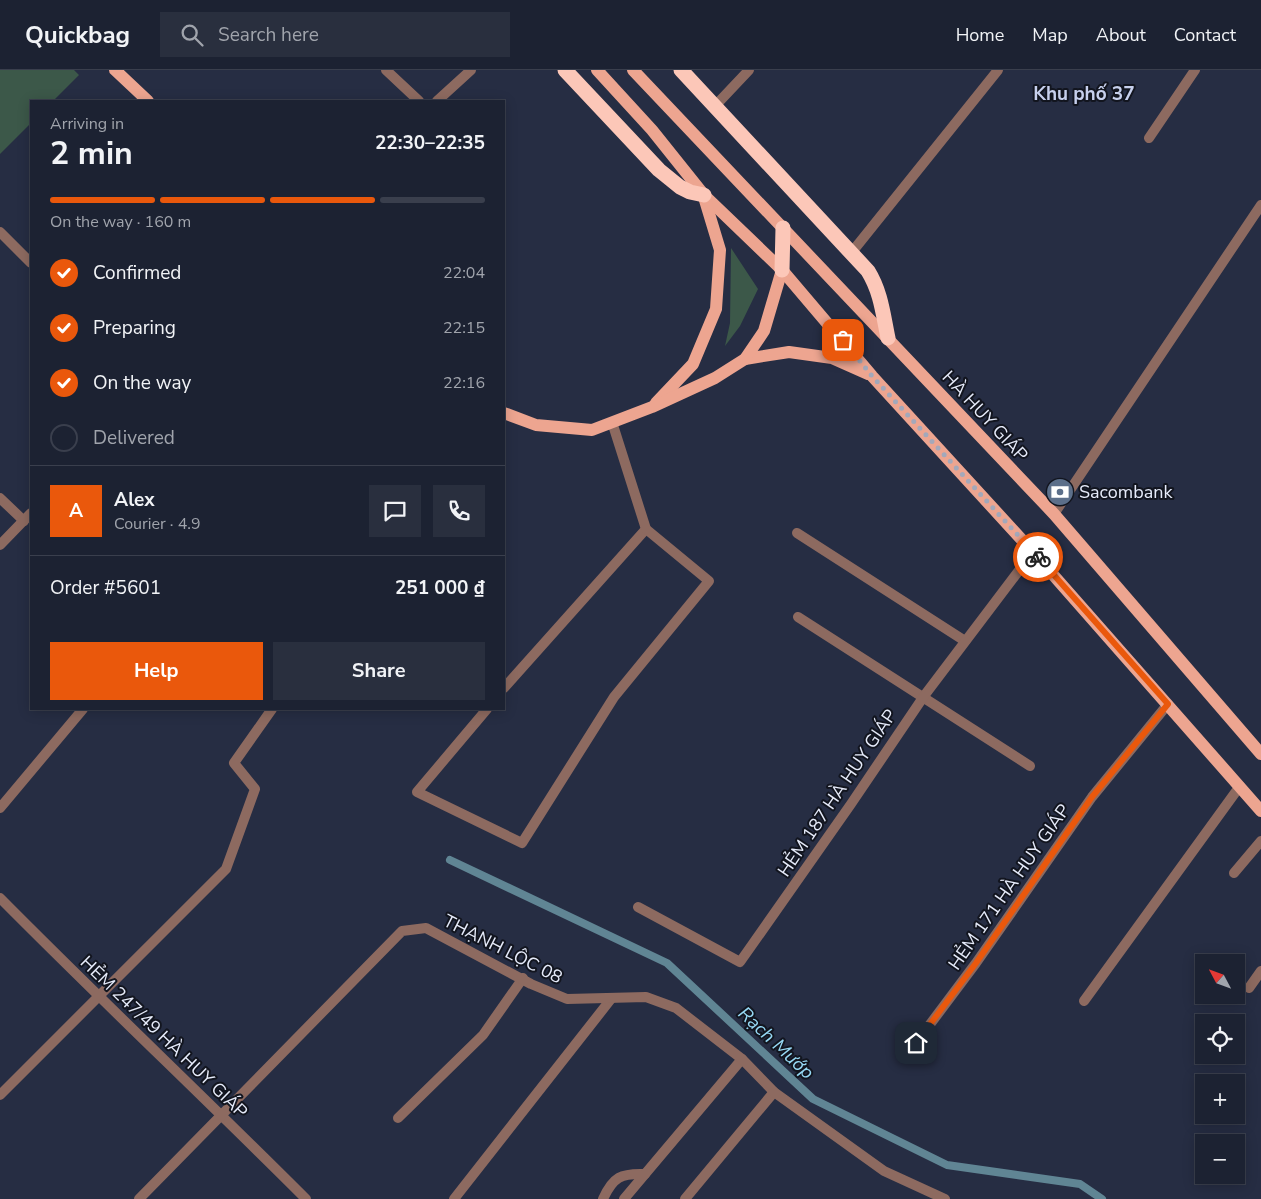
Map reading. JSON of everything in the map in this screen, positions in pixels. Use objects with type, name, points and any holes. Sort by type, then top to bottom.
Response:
[{"type":"highway","points":[[565,70],[659,170],[680,187],[690,192],[704,195]]},
{"type":"highway","points":[[681,70],[852,252],[876,284],[888,338]]},
{"type":"highway","points":[[782,270],[783,228]]},
{"type":"main road","points":[[115,70],[147,100]]},
{"type":"main road","points":[[597,70],[652,130],[704,195],[782,270],[872,376],[1033,552],[1261,811]]},
{"type":"main road","name":"HÀ HUY GIÁP","points":[[633,70],[1054,514],[1261,754]]},
{"type":"main road","points":[[652,407],[693,364],[716,309],[720,250],[704,195]]},
{"type":"main road","points":[[505,413],[536,425],[592,430],[652,407],[716,378],[745,359],[764,331],[782,270]]},
{"type":"main road","points":[[745,359],[788,352],[806,354],[832,358],[872,376]]},
{"type":"street","points":[[386,70],[418,100]]},
{"type":"street","points":[[438,100],[471,70]]},
{"type":"street","points":[[715,106],[748,70]]},
{"type":"street","points":[[852,252],[998,70]]},
{"type":"street","points":[[1149,138],[1195,70]]},
{"type":"street","points":[[1054,514],[1261,205]]},
{"type":"street","points":[[0,232],[30,262]]},
{"type":"street","points":[[486,710],[417,792],[522,843],[614,697],[709,581],[646,530],[612,422]]},
{"type":"street","points":[[0,498],[24,521]]},
{"type":"street","points":[[0,545],[30,514]]},
{"type":"street","points":[[505,687],[646,530]]},
{"type":"street","points":[[798,533],[965,641]]},
{"type":"street","name":"HẺM 187 HÀ HUY GIÁP","points":[[638,907],[740,962],[924,696],[1033,552]]},
{"type":"street","points":[[798,617],[924,696],[1030,766]]},
{"type":"street","name":"HẺM 171 HÀ HUY GIÁP","points":[[916,1043],[976,963],[1092,797],[1168,704]]},
{"type":"street","points":[[0,808],[82,710]]},
{"type":"street","points":[[0,1095],[226,869],[255,789],[234,763],[271,710]]},
{"type":"street","points":[[1084,1000],[1240,786]]},
{"type":"street","points":[[1234,873],[1261,840]]},
{"type":"street","name":"HẺM 247/49 HÀ HUY GIÁP","points":[[0,898],[98,996],[222,1114],[306,1199]]},
{"type":"street","name":"THẠNH LỘC 08","points":[[222,1114],[402,932],[426,928],[567,999],[646,997],[676,1008],[742,1059],[774,1092],[884,1170],[926,1195],[946,1199]]},
{"type":"street","points":[[1249,988],[1261,972]]},
{"type":"street","points":[[398,1118],[483,1035],[524,978]]},
{"type":"street","points":[[454,1199],[611,999]]},
{"type":"street","points":[[624,1199],[742,1059]]},
{"type":"street","points":[[685,1199],[774,1092]]},
{"type":"street","points":[[139,1199],[222,1114]]},
{"type":"street","points":[[603,1199],[610,1184],[626,1173],[645,1174]]},
{"type":"green space","points":[[0,70],[74,70],[79,75],[54,100],[30,100],[30,124],[0,154]]},
{"type":"green space","points":[[731,248],[758,289],[740,326],[725,346],[730,323]]},
{"type":"waterway","name":"Rạch Mướp","points":[[450,860],[667,963],[813,1099],[947,1165],[1080,1184],[1102,1199]]},
{"type":"way so far","points":[[843,340],[872,376],[1038,557]]},
{"type":"place","name":"Sacombank","points":[[1060,492]]},
{"type":"district","name":"Khu phố 37","points":[[1084,94]]},
{"type":"route","points":[[916,1043],[976,963],[1092,797],[1168,704],[1038,557]]}]
